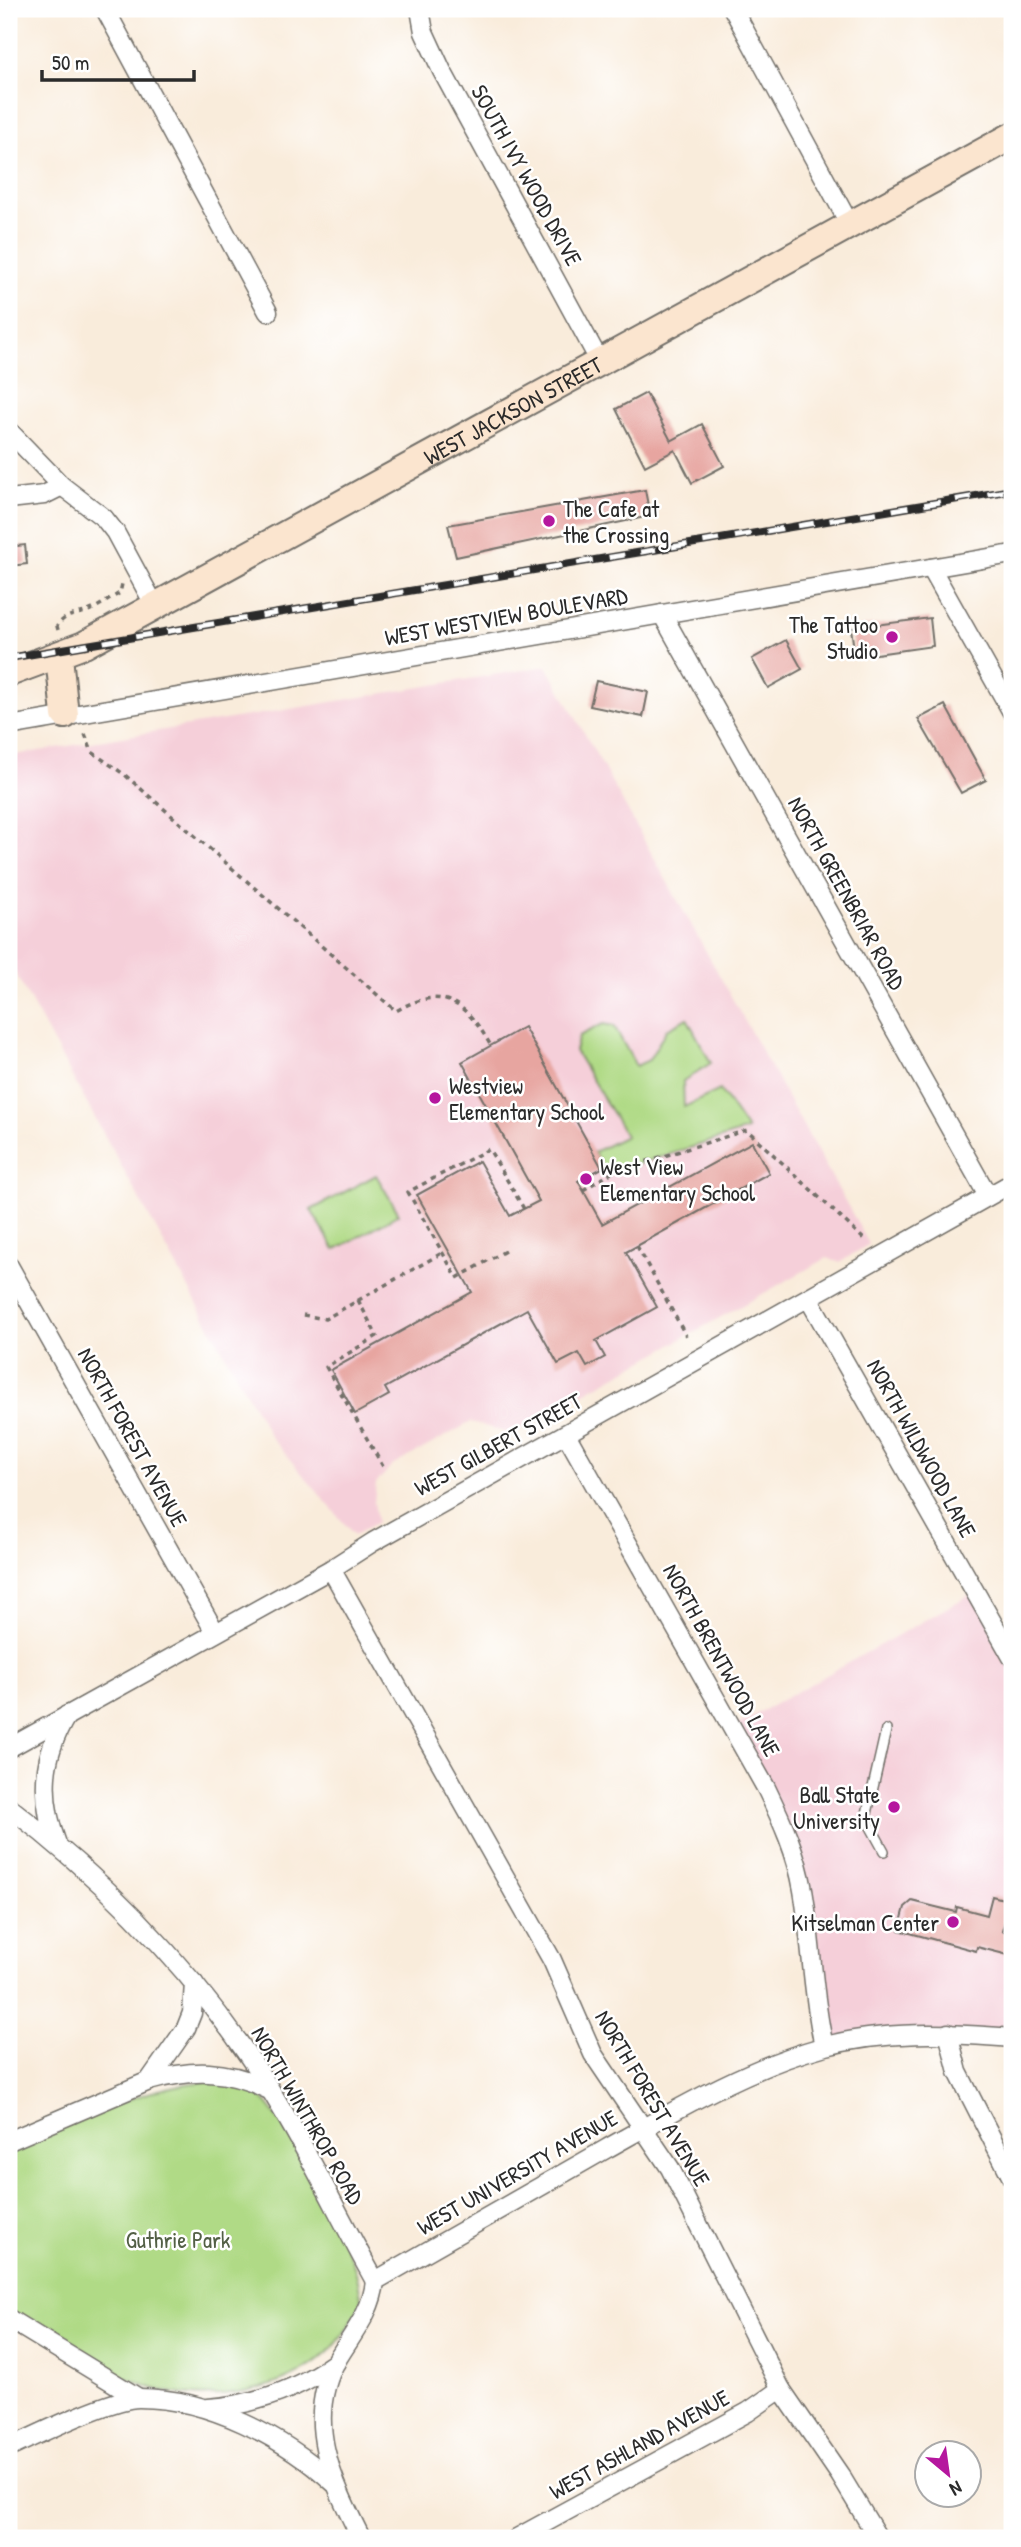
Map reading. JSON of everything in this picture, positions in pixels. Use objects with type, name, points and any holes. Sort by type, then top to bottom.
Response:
[{"type":"main road","name":"WEST JACKSON STREET","points":[[9,673],[155,606],[1012,136]]},
{"type":"main road","points":[[60,648],[65,715]]},
{"type":"street","points":[[105,9],[268,312]]},
{"type":"street","name":"SOUTH IVY WOOD DRIVE","points":[[420,9],[424,32],[442,71],[600,362]]},
{"type":"street","points":[[733,9],[850,225]]},
{"type":"street","points":[[9,431],[62,486],[104,518],[115,532],[155,606]]},
{"type":"street","points":[[9,499],[44,495],[62,486]]},
{"type":"street","name":"WEST WESTVIEW BOULEVARD","points":[[9,726],[1012,554]]},
{"type":"street","points":[[931,568],[1012,712]]},
{"type":"street","name":"NORTH GREENBRIAR ROAD","points":[[662,614],[988,1196]]},
{"type":"street","name":"WEST GILBERT STREET","points":[[9,1748],[1012,1183]]},
{"type":"street","name":"NORTH FOREST AVENUE","points":[[9,1266],[215,1632]]},
{"type":"street","name":"NORTH WILDWOOD LANE","points":[[809,1299],[1012,1657]]},
{"type":"street","name":"NORTH BRENTWOOD LANE","points":[[566,1434],[766,1788],[784,1826],[803,1889],[817,2014],[824,2046]]},
{"type":"street","name":"NORTH FOREST AVENUE","points":[[331,1569],[552,1960],[593,2054],[670,2168],[781,2389],[840,2475],[878,2538]]},
{"type":"street","points":[[59,1847],[50,1824],[44,1785],[48,1756],[67,1715]]},
{"type":"street","name":"NORTH WINTHROP ROAD","points":[[9,1807],[59,1847],[149,1930],[194,1983],[270,2090],[375,2281]]},
{"type":"street","points":[[149,2081],[186,2028],[192,2012],[194,1983]]},
{"type":"street","points":[[948,2033],[958,2072],[1012,2178]]},
{"type":"street","name":"WEST UNIVERSITY AVENUE","points":[[375,2281],[643,2128],[763,2067],[824,2046],[884,2036],[948,2033],[1012,2038]]},
{"type":"street","points":[[9,2141],[149,2081],[180,2073],[227,2073],[270,2090]]},
{"type":"street","points":[[361,2538],[334,2483],[325,2453],[321,2422],[327,2385],[336,2361],[368,2311],[375,2281]]},
{"type":"street","points":[[9,2319],[137,2398],[208,2408],[234,2406],[277,2394],[315,2377],[336,2361]]},
{"type":"street","name":"WEST ASHLAND AVENUE","points":[[517,2538],[748,2412],[781,2389]]},
{"type":"street","points":[[9,2448],[77,2417],[137,2398]]},
{"type":"street","points":[[208,2408],[296,2454],[334,2483]]},
{"type":"lane","points":[[884,1851],[866,1818],[886,1730]]},
{"type":"path","points":[[60,648],[57,626],[63,619],[72,613],[86,612],[120,593],[122,577]]},
{"type":"path","points":[[85,734],[92,752],[125,775],[396,1011],[413,1001],[444,998],[466,1009],[491,1046]]},
{"type":"path","points":[[583,1190],[613,1172],[747,1130],[869,1244]]},
{"type":"path","points":[[505,1251],[457,1278],[408,1192],[489,1149],[524,1209]]},
{"type":"path","points":[[637,1246],[686,1336]]},
{"type":"path","points":[[303,1315],[325,1319],[442,1253]]},
{"type":"path","points":[[358,1300],[377,1336],[326,1367],[385,1470]]},
{"type":"shaded area","name":"Westview Elementary School","points":[[547,666],[869,1244],[840,1262],[827,1258],[511,1434],[471,1422],[392,1466],[376,1483],[374,1502],[377,1522],[354,1535],[270,1436],[9,962],[9,756]]},
{"type":"shaded area","name":"Ball State University","points":[[975,1592],[1012,1657],[1012,2038],[824,2046],[803,1889],[732,1728]]},
{"type":"green space","points":[[687,1018],[711,1063],[683,1081],[684,1107],[720,1090],[747,1130],[613,1172],[602,1168],[594,1152],[626,1136],[575,1051],[579,1036],[603,1024],[614,1026],[636,1066],[649,1060],[667,1029]]},
{"type":"green space","points":[[376,1175],[399,1214],[335,1250],[311,1210]]},
{"type":"green space","name":"Guthrie Park","points":[[215,2081],[250,2091],[271,2108],[311,2176],[347,2250],[359,2284],[362,2303],[336,2344],[297,2374],[274,2384],[223,2395],[172,2393],[112,2372],[9,2311],[9,2150],[136,2097],[162,2089]]},
{"type":"building","points":[[646,393],[671,441],[702,424],[724,466],[692,483],[675,450],[645,466],[616,409]]},
{"type":"building","points":[[645,490],[650,516],[456,557],[448,525]]},
{"type":"building","points":[[25,545],[27,564],[9,566],[9,547]]},
{"type":"building","name":"The Tattoo Studio","points":[[930,618],[933,646],[855,657],[851,628]]},
{"type":"building","points":[[786,640],[802,669],[768,688],[752,659]]},
{"type":"building","points":[[596,681],[648,692],[643,717],[590,706]]},
{"type":"building","points":[[945,705],[986,780],[961,793],[918,719]]},
{"type":"building","name":"Westview Elementary School","points":[[524,1027],[602,1168],[578,1181],[602,1224],[752,1142],[769,1173],[626,1252],[657,1307],[596,1341],[605,1357],[587,1367],[579,1353],[558,1364],[527,1309],[385,1388],[389,1395],[355,1414],[331,1370],[472,1292],[417,1195],[479,1161],[510,1216],[539,1201],[462,1062]]},
{"type":"building","name":"Kitselman Center","points":[[992,1896],[1011,1901],[1002,1931],[1012,1934],[1012,1956],[977,1947],[976,1951],[899,1930],[905,1907],[912,1901],[956,1912],[957,1907],[987,1915]]},
{"type":"railway","points":[[9,658],[1012,490]]},
{"type":"place","name":"The Cafe at the Crossing","points":[[549,521]]},
{"type":"place","name":"The Tattoo Studio","points":[[892,637]]},
{"type":"place","name":"Westview Elementary School","points":[[435,1098]]},
{"type":"place","name":"West View Elementary School","points":[[586,1179]]},
{"type":"place","name":"Ball State University","points":[[894,1807]]},
{"type":"place","name":"Kitselman Center","points":[[953,1922]]}]
